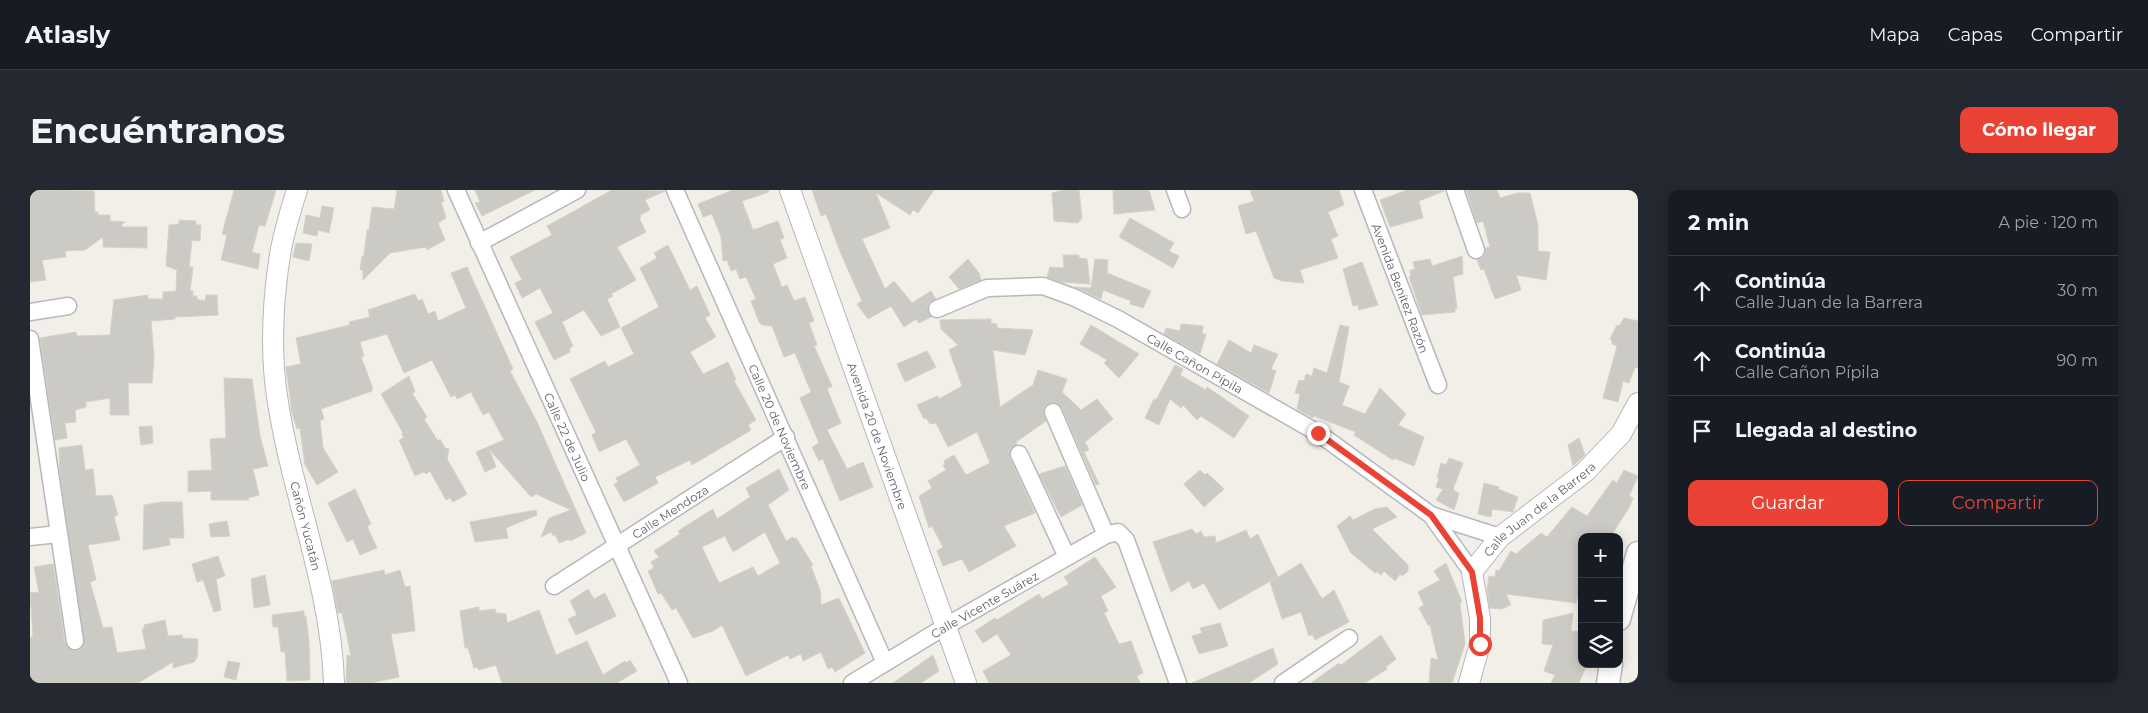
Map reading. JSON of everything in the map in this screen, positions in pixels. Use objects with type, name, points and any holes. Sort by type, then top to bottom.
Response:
[{"type":"main road","points":[[1623,605],[1638,553]]},
{"type":"main road","points":[[1608,683],[1610,668]]},
{"type":"street","name":"Cañón Yucatán","points":[[297,190],[281,248],[275,298],[274,370],[277,398],[322,591],[333,652],[334,683]]},
{"type":"street","name":"Calle 22 de Julio","points":[[456,190],[679,683]]},
{"type":"street","points":[[480,243],[577,190]]},
{"type":"street","name":"Calle 20 de Noviembre","points":[[675,190],[885,663]]},
{"type":"street","name":"Avenida 20 de Noviembre","points":[[790,190],[966,683]]},
{"type":"street","points":[[1175,190],[1182,209]]},
{"type":"street","name":"Avenida Benítez Razón","points":[[1363,190],[1438,385]]},
{"type":"street","points":[[1455,190],[1476,250]]},
{"type":"street","name":"Calle Cañon Pípila","points":[[937,309],[987,288],[1043,286],[1073,297],[1118,319],[1318,433],[1431,515],[1500,537]]},
{"type":"street","points":[[30,312],[68,306]]},
{"type":"street","points":[[30,339],[74,641]]},
{"type":"street","name":"Calle Juan de la Barrera","points":[[1472,572],[1500,537],[1586,472],[1621,434],[1638,403]]},
{"type":"street","points":[[1053,412],[1112,533],[1126,540],[1178,683]]},
{"type":"street","name":"Calle Mendoza","points":[[554,586],[786,437]]},
{"type":"street","points":[[1019,454],[1067,557]]},
{"type":"street","name":"Calle Cañon Pípila","points":[[1431,515],[1472,572]]},
{"type":"street","name":"Calle Vicente Suárez","points":[[852,683],[946,626],[1112,533]]},
{"type":"street","points":[[30,538],[58,534]]},
{"type":"street","points":[[1469,683],[1480,644],[1480,618],[1472,572]]},
{"type":"street","points":[[1283,683],[1349,638]]},
{"type":"building","points":[[30,190],[94,191],[95,212],[98,212],[98,215],[110,215],[110,221],[125,222],[122,224],[122,227],[147,227],[147,248],[103,247],[103,237],[85,250],[65,251],[66,257],[42,260],[46,280],[30,282]]},
{"type":"building","points":[[234,190],[276,190],[265,226],[259,225],[252,252],[260,254],[258,269],[221,260],[227,235],[222,234]]},
{"type":"building","points":[[397,190],[441,190],[444,201],[441,202],[446,218],[438,223],[445,240],[427,250],[426,247],[390,253],[363,280],[363,270],[360,270],[372,207],[394,209]]},
{"type":"building","points":[[475,190],[535,190],[482,216],[475,203],[480,202]]},
{"type":"building","points":[[612,190],[665,191],[645,200],[650,210],[640,215],[641,217],[639,218],[646,232],[617,247],[636,280],[611,294],[613,296],[607,299],[620,327],[601,336],[584,310],[562,322],[573,346],[569,349],[570,352],[554,360],[535,322],[553,313],[540,288],[522,298],[515,283],[522,280],[510,257],[552,235],[547,226]]},
{"type":"building","points":[[733,190],[768,190],[769,192],[742,201],[753,230],[778,221],[784,238],[780,240],[787,258],[773,264],[782,287],[787,285],[794,301],[805,297],[814,321],[809,323],[817,345],[814,346],[832,386],[827,389],[841,423],[827,430],[847,469],[863,462],[873,487],[840,501],[823,459],[819,461],[812,447],[819,443],[800,398],[811,392],[795,353],[784,357],[772,326],[762,325],[759,322],[751,301],[756,299],[746,277],[740,279],[736,269],[731,271],[727,260],[723,261],[721,237],[712,214],[703,217],[698,204]]},
{"type":"building","points":[[812,190],[934,190],[918,213],[913,210],[910,215],[876,193],[890,228],[862,239],[885,289],[894,281],[912,303],[931,291],[936,299],[929,303],[927,307],[931,317],[919,323],[916,319],[904,327],[891,306],[868,319],[857,304],[862,301],[826,214],[821,216]]},
{"type":"building","points":[[1063,190],[1079,190],[1082,218],[1078,223],[1054,221],[1052,193]]},
{"type":"building","points":[[1113,190],[1149,190],[1155,210],[1114,214]]},
{"type":"building","points":[[1250,190],[1339,190],[1344,205],[1328,212],[1338,236],[1331,239],[1338,258],[1300,270],[1304,283],[1282,281],[1274,278],[1256,231],[1246,234],[1238,206],[1254,201]]},
{"type":"building","points":[[1407,190],[1444,191],[1419,201],[1423,218],[1390,227],[1380,200]]},
{"type":"building","points":[[1466,190],[1497,190],[1500,198],[1518,193],[1530,193],[1538,225],[1538,251],[1550,252],[1546,280],[1516,275],[1521,290],[1495,299],[1484,269],[1481,270],[1477,260],[1483,257],[1486,248],[1490,247],[1483,221],[1477,223]]},
{"type":"building","points":[[322,206],[334,208],[329,233],[318,230],[317,236],[303,233],[306,215],[320,218]]},
{"type":"building","points":[[1130,218],[1174,243],[1169,251],[1179,256],[1173,268],[1119,237]]},
{"type":"building","points":[[179,220],[196,221],[196,225],[201,225],[200,241],[192,240],[189,267],[193,267],[190,291],[193,291],[193,296],[197,296],[197,299],[205,301],[206,295],[217,295],[218,315],[175,317],[175,319],[151,321],[154,358],[152,383],[128,383],[129,415],[110,415],[110,398],[86,402],[86,407],[75,410],[76,422],[65,423],[67,438],[55,440],[40,338],[76,332],[77,336],[110,335],[114,300],[148,295],[148,299],[163,299],[163,292],[176,291],[177,270],[166,266],[169,225],[179,224]]},
{"type":"building","points":[[296,243],[312,244],[309,261],[293,257]]},
{"type":"building","points":[[668,245],[690,290],[697,286],[710,315],[705,318],[716,337],[690,352],[703,374],[728,362],[736,380],[734,381],[756,420],[748,425],[751,430],[692,465],[690,460],[655,477],[658,483],[624,502],[614,484],[618,482],[616,478],[640,465],[626,439],[599,452],[592,435],[596,432],[570,379],[605,361],[608,367],[634,354],[621,328],[659,307],[640,268],[657,258],[654,253]]},
{"type":"building","points":[[1063,255],[1079,255],[1079,258],[1087,259],[1090,284],[1061,282],[1047,277],[1050,267],[1064,268]]},
{"type":"building","points":[[1462,256],[1463,274],[1453,277],[1457,308],[1455,312],[1422,315],[1409,277],[1411,277],[1410,270],[1415,269],[1413,262],[1430,259],[1432,266]]},
{"type":"building","points":[[968,259],[979,273],[981,280],[959,289],[949,277]]},
{"type":"building","points":[[1095,259],[1108,260],[1107,273],[1151,291],[1143,308],[1130,304],[1131,301],[1103,290],[1101,299],[1075,287],[1091,288]]},
{"type":"building","points":[[1362,262],[1378,305],[1359,310],[1358,305],[1353,306],[1343,269]]},
{"type":"building","points":[[467,267],[513,369],[510,371],[537,422],[586,533],[570,541],[569,539],[559,543],[555,534],[553,536],[551,532],[541,537],[549,518],[571,510],[536,494],[531,497],[489,449],[496,467],[485,472],[476,452],[504,440],[489,412],[483,415],[471,392],[457,399],[455,395],[451,397],[432,360],[404,373],[387,334],[360,342],[364,356],[361,357],[372,386],[372,391],[321,409],[324,419],[320,420],[323,448],[338,472],[317,485],[305,465],[300,428],[297,429],[292,413],[286,367],[301,364],[296,338],[350,325],[349,322],[370,317],[368,310],[415,294],[418,301],[422,299],[428,314],[435,311],[438,321],[466,308],[451,273]]},
{"type":"building","points":[[1624,318],[1638,321],[1638,368],[1635,367],[1629,383],[1623,381],[1618,402],[1603,398],[1617,346],[1612,344],[1610,339],[1617,325],[1619,326]]},
{"type":"building","points":[[991,319],[991,323],[997,324],[997,328],[1033,330],[1025,355],[993,350],[1000,407],[1033,385],[1038,370],[1067,379],[1062,392],[1081,410],[1097,399],[1113,419],[1085,442],[1089,450],[1084,452],[1099,484],[1096,485],[1062,408],[1055,402],[1045,406],[1043,411],[1046,421],[1016,442],[1017,444],[1011,448],[1009,453],[1035,513],[1004,526],[1016,546],[969,572],[962,559],[943,566],[937,551],[943,547],[932,526],[929,528],[919,496],[932,488],[928,481],[946,470],[943,465],[945,464],[944,461],[954,455],[966,475],[990,463],[977,432],[948,447],[936,423],[930,424],[926,418],[924,419],[917,405],[938,396],[939,399],[962,386],[949,350],[958,345],[941,329],[940,320]]},
{"type":"building","points":[[1181,324],[1203,326],[1202,334],[1206,334],[1200,354],[1164,334],[1166,328],[1180,331]]},
{"type":"building","points":[[1091,325],[1139,354],[1119,378],[1104,363],[1107,360],[1080,344]]},
{"type":"building","points":[[1340,325],[1349,327],[1339,382],[1349,386],[1342,405],[1365,414],[1380,388],[1406,414],[1398,425],[1424,437],[1414,466],[1394,458],[1393,460],[1354,435],[1356,432],[1314,416],[1313,418],[1297,409],[1300,394],[1295,393],[1299,380],[1304,381],[1306,374],[1312,376],[1314,368],[1327,373]]},
{"type":"building","points":[[1229,340],[1251,353],[1254,345],[1278,354],[1271,369],[1276,371],[1269,393],[1217,364]]},
{"type":"building","points":[[927,351],[936,367],[905,382],[897,364]]},
{"type":"building","points":[[1175,365],[1183,369],[1180,375],[1206,390],[1207,387],[1249,416],[1234,438],[1201,416],[1197,420],[1183,405],[1181,408],[1170,399],[1159,425],[1145,418],[1154,399],[1156,400]]},
{"type":"building","points":[[409,376],[415,392],[412,393],[427,417],[424,419],[438,441],[440,439],[445,448],[449,449],[447,459],[467,494],[453,502],[450,498],[446,500],[430,471],[426,474],[424,472],[415,476],[399,440],[404,438],[403,433],[381,394]]},
{"type":"building","points":[[224,378],[252,379],[260,436],[268,466],[253,469],[259,495],[248,498],[249,500],[211,500],[211,491],[188,492],[188,471],[212,470],[210,439],[226,438]]},
{"type":"building","points":[[152,426],[153,443],[141,445],[139,427]]},
{"type":"building","points":[[1579,438],[1585,455],[1573,466],[1568,445]]},
{"type":"building","points":[[82,445],[85,470],[93,469],[96,496],[112,495],[118,515],[114,516],[120,540],[88,545],[96,580],[90,582],[103,628],[112,627],[117,653],[146,649],[142,629],[144,629],[144,625],[165,620],[168,636],[182,635],[182,638],[198,639],[197,658],[194,662],[173,668],[173,662],[138,683],[30,683],[30,637],[33,637],[30,593],[39,592],[34,567],[53,564],[65,643],[71,650],[76,651],[82,648],[84,644],[60,475],[59,448]]},
{"type":"building","points":[[1449,458],[1463,463],[1453,489],[1459,494],[1454,510],[1436,500],[1443,489],[1436,487],[1441,463],[1446,465]]},
{"type":"building","points":[[1065,466],[1082,505],[1061,517],[1039,474]]},
{"type":"building","points":[[779,469],[789,490],[768,505],[786,541],[793,537],[794,539],[796,538],[813,565],[811,566],[820,590],[821,605],[839,598],[865,653],[835,672],[832,667],[828,669],[821,652],[803,661],[801,654],[790,659],[788,655],[746,676],[722,625],[713,631],[693,638],[676,608],[672,610],[661,593],[658,594],[648,571],[654,568],[651,562],[659,557],[654,551],[680,534],[678,531],[713,509],[717,519],[750,497],[746,488]],"holes":[[[765,532],[780,563],[758,576],[753,567],[719,583],[702,547],[725,536],[733,552]]]},
{"type":"building","points":[[1200,470],[1205,475],[1207,473],[1224,489],[1204,507],[1184,484]]},
{"type":"building","points":[[1624,470],[1638,476],[1629,496],[1633,498],[1629,508],[1613,533],[1578,533],[1578,596],[1576,603],[1506,594],[1511,605],[1501,609],[1490,608],[1487,589],[1489,576],[1495,577],[1496,570],[1499,571],[1511,551],[1516,554],[1541,533],[1547,537],[1572,507],[1587,516],[1613,480],[1617,483]]},
{"type":"building","points":[[1484,483],[1499,487],[1498,489],[1518,497],[1513,512],[1492,509],[1491,517],[1478,514]]},
{"type":"building","points":[[355,489],[371,524],[367,526],[377,548],[360,555],[353,539],[347,542],[328,503]]},
{"type":"building","points":[[162,502],[182,502],[184,538],[169,538],[170,545],[143,550],[144,505]]},
{"type":"building","points":[[1387,507],[1397,517],[1372,529],[1408,565],[1408,571],[1402,576],[1400,574],[1395,581],[1384,571],[1381,575],[1377,572],[1375,573],[1351,553],[1337,526],[1350,516],[1353,520],[1375,509]]},
{"type":"building","points":[[536,510],[537,515],[506,528],[508,538],[475,542],[470,522]]},
{"type":"building","points":[[227,521],[230,536],[211,537],[209,524]]},
{"type":"building","points":[[1192,529],[1196,534],[1201,531],[1204,537],[1215,536],[1216,543],[1246,530],[1250,539],[1258,534],[1278,577],[1219,610],[1204,583],[1193,589],[1189,581],[1171,592],[1153,542]]},
{"type":"building","points":[[218,556],[225,576],[216,579],[221,610],[214,612],[203,580],[197,582],[192,564]]},
{"type":"building","points":[[1095,557],[1116,587],[1101,596],[1108,611],[1104,613],[1119,644],[1131,641],[1143,673],[1137,676],[1140,683],[989,683],[983,671],[1011,655],[997,634],[983,643],[975,631],[1039,594],[1042,599],[1069,584],[1064,577]]},
{"type":"building","points":[[1301,563],[1322,599],[1334,590],[1349,622],[1315,640],[1312,634],[1309,636],[1301,612],[1282,619],[1270,582]]},
{"type":"building","points":[[1446,563],[1462,602],[1460,603],[1465,644],[1452,683],[1429,683],[1431,658],[1438,660],[1430,625],[1428,625],[1419,608],[1424,605],[1418,592],[1440,580],[1434,571]]},
{"type":"building","points":[[384,570],[385,575],[400,570],[405,587],[410,586],[415,631],[391,634],[399,677],[371,683],[346,683],[347,655],[351,656],[342,613],[338,613],[332,581]]},
{"type":"building","points":[[265,575],[270,605],[254,608],[251,579]]},
{"type":"building","points":[[588,589],[594,599],[605,593],[616,616],[576,635],[568,619],[577,615],[570,601]]},
{"type":"building","points":[[479,607],[479,611],[495,609],[496,613],[506,614],[507,623],[539,610],[556,655],[587,641],[603,675],[625,661],[626,663],[630,660],[637,671],[617,683],[502,683],[496,665],[479,670],[477,667],[474,668],[468,648],[465,648],[460,611]]},
{"type":"building","points":[[304,611],[309,642],[310,680],[287,681],[285,652],[281,652],[278,627],[273,627],[272,615]]},
{"type":"building","points":[[1573,613],[1571,631],[1578,632],[1578,668],[1585,668],[1579,683],[1551,683],[1555,675],[1544,671],[1553,645],[1542,644],[1543,620]]},
{"type":"building","points":[[1220,623],[1228,646],[1199,654],[1192,636],[1202,633],[1200,628]]},
{"type":"building","points":[[1381,635],[1396,659],[1386,667],[1387,669],[1365,683],[1311,683],[1339,663],[1341,665]]},
{"type":"building","points":[[1273,648],[1278,664],[1249,683],[1192,683]]},
{"type":"building","points":[[933,655],[939,671],[921,683],[893,683]]},
{"type":"building","points":[[228,661],[240,663],[236,680],[224,677]]},
{"type":"route","points":[[1318,433],[1431,515],[1472,572],[1480,618],[1480,644]]}]
